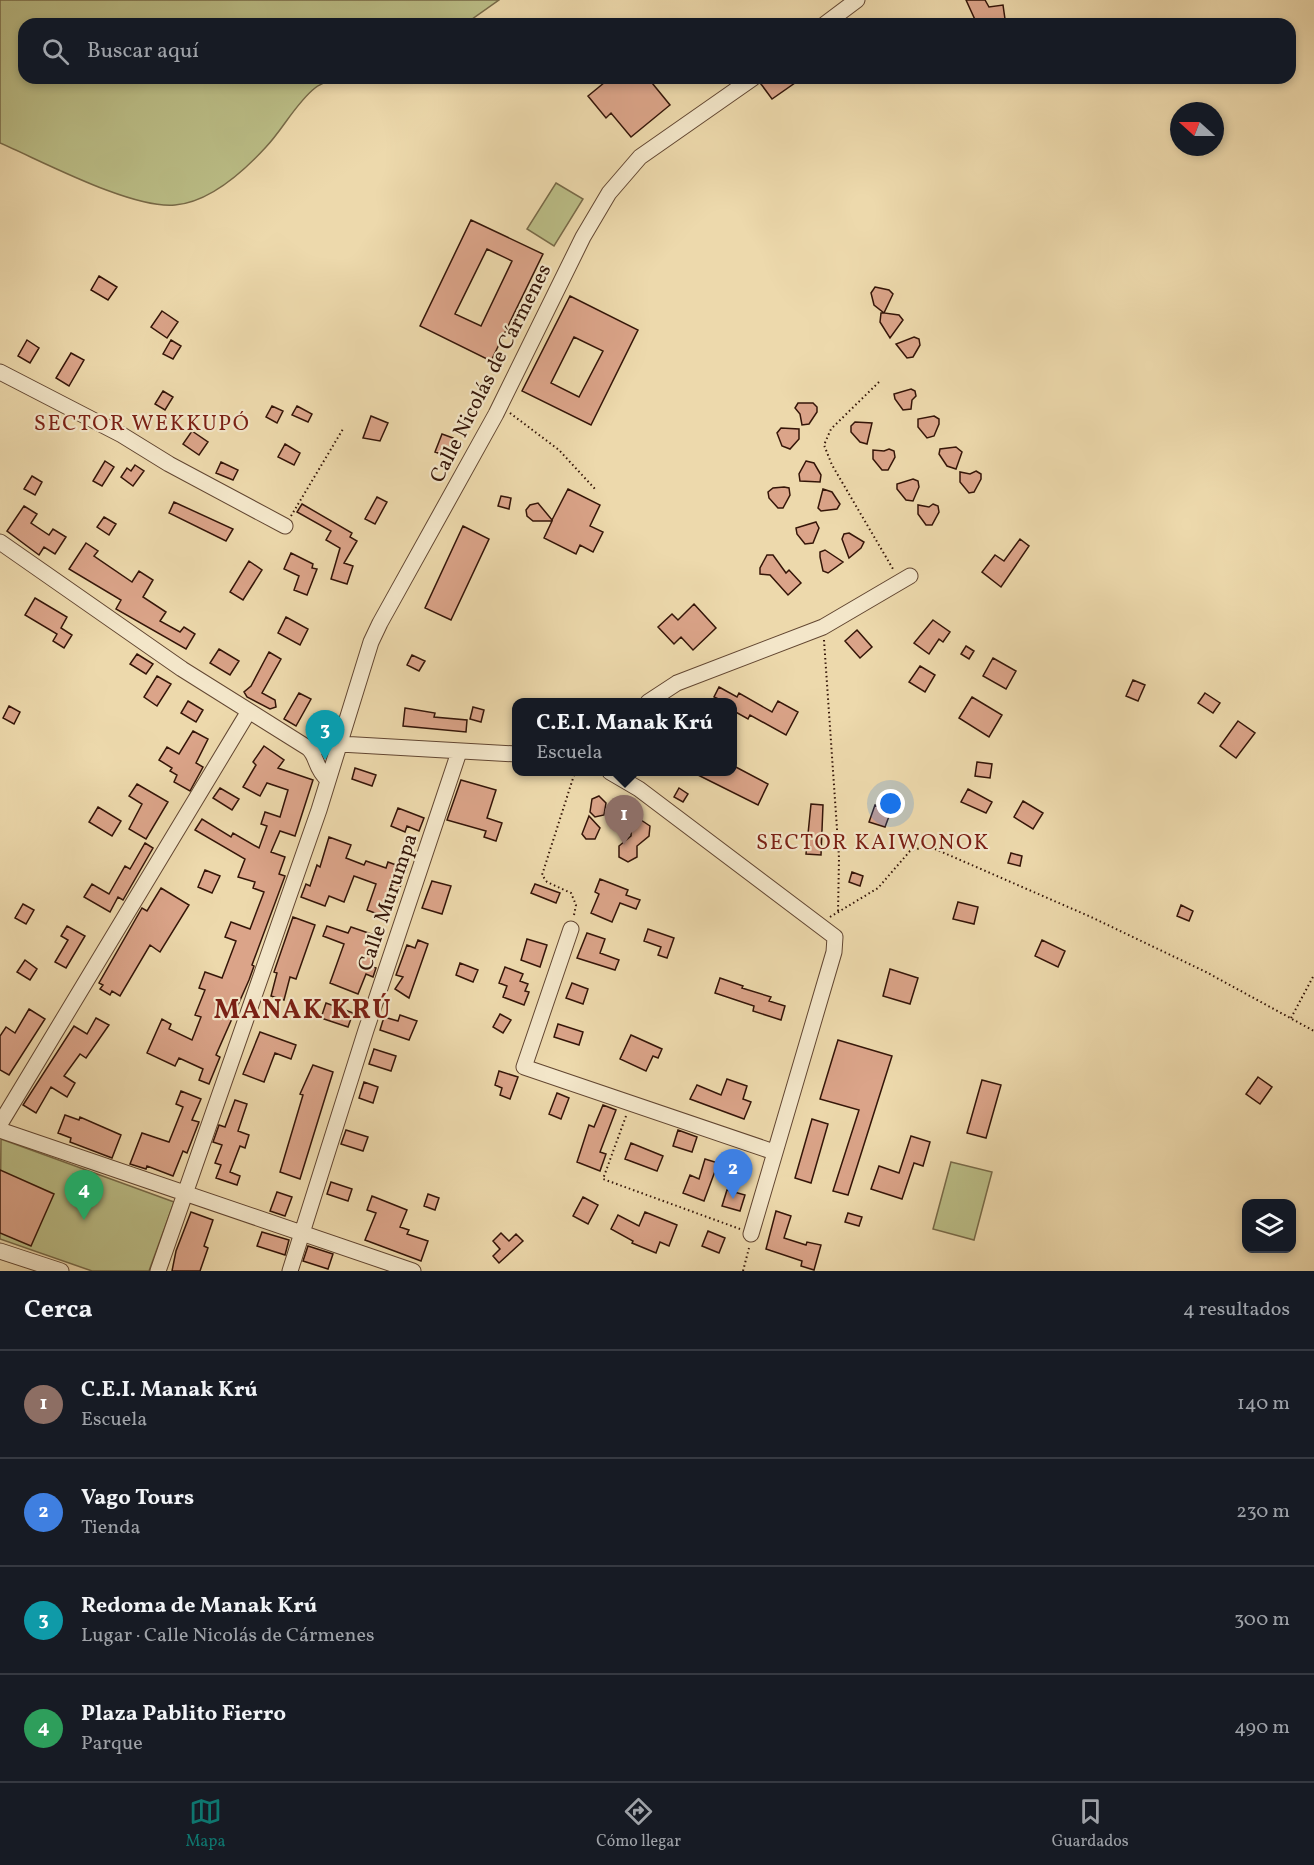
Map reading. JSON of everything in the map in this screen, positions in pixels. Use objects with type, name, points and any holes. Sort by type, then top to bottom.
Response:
[{"type":"street","points":[[833,18],[856,0]]},
{"type":"street","name":"Calle Nicolás de Cármenes","points":[[158,1271],[380,623],[500,407],[583,237],[624,173],[640,158],[745,84]]},
{"type":"street","points":[[0,372],[123,435],[169,464],[285,526]]},
{"type":"street","points":[[0,542],[137,639],[308,748],[312,752],[317,768],[328,780]]},
{"type":"street","points":[[653,698],[668,687],[823,627],[906,579]]},
{"type":"street","points":[[0,1125],[249,711]]},
{"type":"street","points":[[308,748],[340,744],[512,754]]},
{"type":"street","name":"Calle Murumpa","points":[[290,1271],[366,1030],[459,752]]},
{"type":"street","points":[[618,776],[639,789],[835,937],[836,945],[752,1234]]},
{"type":"street","points":[[571,929],[524,1067],[774,1152]]},
{"type":"street","points":[[0,1130],[184,1195],[412,1271]]},
{"type":"street","points":[[0,1251],[61,1271]]},
{"type":"path","points":[[879,382],[831,429],[824,446],[832,465],[906,579]]},
{"type":"path","points":[[500,407],[548,440],[577,467],[595,489]]},
{"type":"path","points":[[285,526],[343,429]]},
{"type":"path","points":[[823,627],[838,858],[838,913]]},
{"type":"path","points":[[571,929],[575,914],[574,897],[547,882],[542,875],[573,776]]},
{"type":"path","points":[[819,923],[878,888],[910,851],[924,847],[935,849],[1091,917],[1206,972],[1314,1031]]},
{"type":"path","points":[[1291,1018],[1314,975]]},
{"type":"path","points":[[630,1103],[603,1179],[752,1234],[743,1271]]},
{"type":"green space","points":[[0,0],[499,0],[474,18],[18,18],[18,84],[322,84],[308,94],[266,147],[236,176],[213,192],[188,203],[157,204],[135,200],[62,172],[0,143]]},
{"type":"green space","points":[[556,183],[583,199],[554,246],[527,229]]},
{"type":"green space","points":[[1,1139],[174,1202],[149,1271],[92,1271],[0,1239]]},
{"type":"green space","points":[[951,1162],[992,1172],[974,1240],[933,1229]]},
{"type":"building","points":[[966,0],[985,0],[989,7],[1003,5],[1005,18],[974,18]]},
{"type":"building","points":[[603,84],[653,84],[670,105],[631,137],[611,113],[606,118],[588,96]]},
{"type":"building","points":[[761,84],[793,84],[772,99]]},
{"type":"building","points":[[471,220],[543,254],[491,361],[420,326]],"holes":[[[487,249],[512,261],[481,326],[455,314]]]},
{"type":"building","points":[[99,276],[117,287],[108,300],[91,290]]},
{"type":"building","points":[[875,287],[889,290],[893,294],[884,313],[874,305],[871,293]]},
{"type":"building","points":[[570,296],[638,330],[591,425],[522,391]],"holes":[[[574,337],[603,351],[579,397],[551,383]]]},
{"type":"building","points":[[162,311],[178,322],[167,338],[151,327]]},
{"type":"building","points":[[881,313],[899,315],[903,320],[890,338],[880,322]]},
{"type":"building","points":[[914,337],[919,339],[920,345],[913,357],[907,358],[896,344]]},
{"type":"building","points":[[27,340],[39,348],[30,363],[18,356]]},
{"type":"building","points":[[171,340],[181,346],[173,359],[163,354]]},
{"type":"building","points":[[71,353],[84,360],[69,386],[56,378]]},
{"type":"building","points":[[911,389],[915,391],[916,396],[912,400],[911,409],[903,410],[894,394]]},
{"type":"building","points":[[163,391],[173,397],[165,410],[155,404]]},
{"type":"building","points":[[798,403],[813,403],[817,407],[817,412],[809,424],[802,425],[800,414],[795,408]]},
{"type":"building","points":[[272,406],[283,411],[277,423],[266,417]]},
{"type":"building","points":[[297,406],[312,414],[308,422],[292,415]]},
{"type":"building","points":[[371,416],[388,423],[380,441],[363,438]]},
{"type":"building","points":[[934,416],[939,419],[939,424],[934,436],[927,438],[918,427],[918,419]]},
{"type":"building","points":[[855,422],[872,423],[867,444],[860,442],[851,432],[851,426]]},
{"type":"building","points":[[781,428],[799,429],[799,439],[790,449],[782,446],[777,433]]},
{"type":"building","points":[[192,431],[208,442],[199,455],[183,444]]},
{"type":"building","points":[[442,434],[453,438],[447,456],[435,452]]},
{"type":"building","points":[[285,444],[300,453],[294,465],[278,457]]},
{"type":"building","points":[[956,447],[962,452],[956,469],[947,466],[939,454],[940,449]]},
{"type":"building","points":[[873,450],[894,451],[895,457],[888,470],[882,470],[873,459]]},
{"type":"building","points":[[105,461],[114,467],[102,486],[93,481]]},
{"type":"building","points":[[806,461],[814,463],[821,475],[820,482],[800,481],[799,474]]},
{"type":"building","points":[[221,462],[238,470],[233,480],[216,473]]},
{"type":"building","points":[[135,465],[144,471],[133,486],[121,477],[127,468],[131,471]]},
{"type":"building","points":[[976,471],[981,474],[981,479],[974,492],[969,493],[960,482],[960,472],[970,474]]},
{"type":"building","points":[[32,476],[42,482],[35,495],[24,489]]},
{"type":"building","points":[[913,479],[918,481],[919,487],[913,501],[906,500],[897,489],[897,484]]},
{"type":"building","points":[[773,488],[789,488],[790,495],[783,508],[778,508],[769,498],[768,492]]},
{"type":"building","points":[[568,489],[600,505],[590,526],[603,532],[593,552],[580,545],[576,554],[544,538],[552,521],[533,521],[527,516],[526,510],[530,505],[538,503],[552,520]]},
{"type":"building","points":[[823,489],[832,492],[840,504],[837,509],[821,511],[818,508]]},
{"type":"building","points":[[501,496],[511,498],[509,509],[498,506]]},
{"type":"building","points":[[377,497],[387,502],[375,524],[365,519]]},
{"type":"building","points":[[174,502],[233,529],[226,541],[169,513]]},
{"type":"building","points":[[302,504],[352,533],[350,537],[357,541],[344,563],[353,566],[347,584],[331,579],[340,548],[326,540],[331,531],[297,512]]},
{"type":"building","points":[[933,504],[938,506],[939,512],[932,525],[926,525],[918,514],[918,505],[929,507]]},
{"type":"building","points":[[24,506],[37,514],[31,523],[49,535],[53,529],[66,537],[55,554],[44,547],[39,555],[7,531]]},
{"type":"building","points":[[104,517],[116,524],[109,535],[97,527]]},
{"type":"building","points":[[816,522],[819,528],[813,543],[805,544],[797,534],[796,528]]},
{"type":"building","points":[[463,526],[489,539],[451,620],[425,608]]},
{"type":"building","points":[[849,533],[864,542],[861,548],[849,558],[842,539],[844,534]]},
{"type":"building","points":[[1020,539],[1029,546],[1001,587],[982,572],[995,555],[1004,561]]},
{"type":"building","points":[[86,543],[98,551],[94,556],[132,582],[139,571],[153,580],[143,597],[166,612],[160,621],[180,632],[184,627],[195,634],[186,649],[116,609],[121,600],[69,569]]},
{"type":"building","points":[[825,550],[843,562],[828,573],[823,571],[820,557],[820,552]]},
{"type":"building","points":[[291,553],[313,564],[312,568],[317,569],[307,595],[294,590],[299,576],[284,569]]},
{"type":"building","points":[[767,555],[773,555],[786,573],[789,570],[801,583],[788,595],[770,575],[760,574],[760,568]]},
{"type":"building","points":[[249,561],[262,570],[243,600],[230,592]]},
{"type":"building","points":[[35,598],[67,617],[61,628],[72,635],[64,648],[53,641],[57,634],[25,615]]},
{"type":"building","points":[[694,604],[716,628],[693,650],[681,637],[674,644],[658,627],[672,614],[678,620]]},
{"type":"building","points":[[286,617],[308,629],[300,645],[278,633]]},
{"type":"building","points":[[933,620],[950,632],[943,642],[939,639],[929,654],[914,643]]},
{"type":"building","points":[[857,630],[872,647],[860,658],[845,641]]},
{"type":"building","points":[[966,646],[974,651],[969,659],[961,654]]},
{"type":"building","points":[[219,649],[239,661],[230,675],[210,663]]},
{"type":"building","points":[[269,652],[281,659],[262,693],[275,700],[276,707],[270,709],[247,697],[244,692],[251,686]]},
{"type":"building","points":[[137,654],[153,664],[146,674],[130,664]]},
{"type":"building","points":[[412,655],[425,661],[419,671],[407,665]]},
{"type":"building","points":[[993,658],[1016,671],[1006,689],[983,676]]},
{"type":"building","points":[[920,666],[935,675],[925,692],[909,682]]},
{"type":"building","points":[[157,676],[171,684],[157,706],[144,697]]},
{"type":"building","points":[[1133,680],[1145,685],[1138,701],[1126,696]]},
{"type":"building","points":[[719,687],[737,697],[739,693],[772,712],[778,701],[798,712],[786,735],[750,715],[748,719],[737,713],[737,698],[714,697]]},
{"type":"building","points":[[299,693],[311,699],[296,726],[284,719]]},
{"type":"building","points":[[1205,693],[1220,703],[1213,713],[1198,703]]},
{"type":"building","points":[[972,697],[1002,715],[989,737],[959,718]]},
{"type":"building","points":[[188,701],[203,710],[196,722],[181,713]]},
{"type":"building","points":[[9,706],[20,712],[14,724],[3,718]]},
{"type":"building","points":[[473,707],[484,710],[481,722],[470,719]]},
{"type":"building","points":[[405,708],[435,713],[434,717],[467,720],[466,732],[403,726]]},
{"type":"building","points":[[1238,721],[1255,733],[1236,758],[1220,746]]},
{"type":"building","points":[[193,731],[208,739],[196,763],[203,767],[190,791],[174,782],[177,775],[170,771],[172,768],[159,760],[167,747],[179,754]]},
{"type":"building","points":[[264,746],[284,760],[278,768],[313,780],[295,836],[280,831],[271,852],[285,857],[279,874],[285,876],[252,965],[254,966],[249,980],[216,1055],[220,1057],[209,1084],[199,1080],[203,1069],[179,1058],[175,1066],[147,1053],[162,1019],[171,1024],[169,1029],[192,1040],[201,1017],[195,1015],[205,990],[199,988],[205,972],[222,978],[236,941],[225,937],[231,922],[250,929],[264,892],[253,888],[255,882],[238,877],[245,859],[195,830],[202,819],[231,837],[233,833],[259,848],[267,826],[261,824],[265,812],[280,817],[288,790],[267,783],[260,796],[243,787],[256,765],[253,762]]},
{"type":"building","points":[[977,762],[992,764],[990,778],[975,776]]},
{"type":"building","points":[[355,768],[376,775],[372,786],[352,779]]},
{"type":"building","points":[[737,768],[768,784],[758,805],[700,776],[737,776]]},
{"type":"building","points":[[461,780],[496,790],[487,818],[502,823],[496,841],[484,837],[486,831],[447,820]]},
{"type":"building","points":[[137,784],[168,802],[146,839],[129,829],[142,804],[129,796]]},
{"type":"building","points":[[220,788],[239,799],[232,810],[213,798]]},
{"type":"building","points":[[679,788],[688,794],[683,802],[674,797]]},
{"type":"building","points":[[968,789],[992,802],[986,813],[961,802]]},
{"type":"building","points":[[599,796],[606,803],[604,815],[595,817],[590,812],[592,799]]},
{"type":"building","points":[[1023,801],[1043,813],[1033,829],[1014,817]]},
{"type":"building","points":[[811,804],[823,805],[821,855],[806,854]]},
{"type":"building","points":[[875,805],[891,811],[885,827],[869,822]]},
{"type":"building","points":[[98,807],[121,821],[112,836],[89,822]]},
{"type":"building","points":[[398,808],[424,818],[419,831],[407,826],[405,832],[391,826]]},
{"type":"building","points":[[589,816],[600,828],[595,839],[586,839],[582,834]]},
{"type":"building","points":[[641,820],[650,826],[649,836],[637,846],[637,857],[628,862],[619,857],[619,846],[631,836],[631,825]]},
{"type":"building","points":[[329,837],[351,845],[346,858],[364,865],[366,861],[386,868],[388,862],[407,869],[388,918],[367,910],[376,884],[354,876],[344,902],[329,896],[325,906],[301,897],[306,884],[310,886],[317,865],[320,867]]},
{"type":"building","points":[[145,843],[153,848],[123,900],[118,897],[110,912],[84,897],[92,884],[109,894],[125,866],[130,869]]},
{"type":"building","points":[[1011,853],[1022,856],[1020,866],[1008,863]]},
{"type":"building","points":[[205,870],[220,876],[212,893],[198,887]]},
{"type":"building","points":[[852,872],[863,876],[860,886],[849,882]]},
{"type":"building","points":[[600,879],[628,890],[626,895],[640,900],[636,909],[620,903],[612,922],[591,913],[599,894],[595,892]]},
{"type":"building","points":[[432,881],[451,886],[442,914],[422,908]]},
{"type":"building","points":[[535,884],[560,893],[556,903],[531,893]]},
{"type":"building","points":[[161,888],[189,905],[160,952],[150,945],[120,996],[112,991],[110,995],[100,989],[103,985],[99,983],[142,908],[147,911]]},
{"type":"building","points":[[958,902],[978,907],[974,924],[953,919]]},
{"type":"building","points":[[23,904],[34,910],[26,924],[15,918]]},
{"type":"building","points":[[1181,905],[1193,911],[1189,921],[1177,916]]},
{"type":"building","points":[[293,917],[315,925],[296,979],[290,977],[284,1000],[271,996],[277,973],[274,972]]},
{"type":"building","points":[[67,926],[85,936],[66,968],[55,962],[68,940],[61,936]]},
{"type":"building","points":[[327,926],[348,933],[351,927],[380,937],[370,966],[376,968],[373,977],[366,974],[358,994],[330,983],[344,944],[323,936]]},
{"type":"building","points":[[648,929],[674,938],[667,958],[658,955],[661,947],[644,941]]},
{"type":"building","points":[[587,933],[605,939],[600,953],[619,960],[615,970],[577,958]]},
{"type":"building","points":[[527,939],[547,945],[540,967],[521,960]]},
{"type":"building","points":[[418,940],[428,944],[409,998],[395,989],[403,977],[396,975],[407,945],[415,948]]},
{"type":"building","points":[[1042,940],[1065,951],[1058,967],[1035,956]]},
{"type":"building","points":[[25,960],[37,969],[30,980],[17,972]]},
{"type":"building","points":[[460,963],[478,970],[473,982],[456,975]]},
{"type":"building","points":[[505,967],[523,974],[520,981],[528,984],[525,991],[529,992],[524,1005],[503,997],[507,986],[499,983]]},
{"type":"building","points":[[890,969],[918,978],[910,1004],[883,996]]},
{"type":"building","points":[[720,978],[771,997],[769,1001],[785,1006],[781,1020],[753,1011],[754,1006],[715,993]]},
{"type":"building","points":[[572,983],[588,989],[583,1004],[566,998]]},
{"type":"building","points":[[326,1003],[353,1013],[348,1027],[321,1018]]},
{"type":"building","points":[[29,1009],[45,1019],[9,1075],[0,1070],[0,1036],[6,1027],[15,1033]]},
{"type":"building","points":[[500,1014],[511,1020],[503,1033],[493,1027]]},
{"type":"building","points":[[400,1015],[417,1021],[409,1040],[380,1030],[384,1017],[398,1021]]},
{"type":"building","points":[[96,1018],[109,1025],[86,1058],[80,1054],[64,1076],[75,1083],[67,1097],[51,1087],[36,1113],[23,1105],[74,1026],[87,1034]]},
{"type":"building","points":[[558,1024],[583,1032],[579,1045],[554,1037]]},
{"type":"building","points":[[260,1032],[296,1045],[291,1059],[275,1053],[264,1082],[243,1074]]},
{"type":"building","points":[[631,1035],[662,1049],[658,1058],[653,1056],[646,1071],[620,1059]]},
{"type":"building","points":[[838,1040],[892,1056],[848,1195],[833,1191],[859,1110],[820,1099]]},
{"type":"building","points":[[374,1049],[396,1056],[391,1071],[369,1064]]},
{"type":"building","points":[[313,1065],[333,1072],[300,1179],[280,1172],[303,1095],[300,1094]]},
{"type":"building","points":[[499,1071],[518,1077],[510,1099],[500,1095],[502,1088],[495,1085]]},
{"type":"building","points":[[1258,1077],[1272,1087],[1260,1104],[1246,1094]]},
{"type":"building","points":[[727,1079],[747,1086],[743,1099],[751,1102],[744,1119],[690,1099],[697,1085],[721,1095]]},
{"type":"building","points":[[982,1080],[1001,1085],[986,1138],[967,1133]]},
{"type":"building","points":[[364,1082],[378,1087],[373,1103],[359,1098]]},
{"type":"building","points":[[181,1091],[201,1099],[192,1120],[199,1122],[187,1153],[183,1151],[173,1176],[147,1166],[146,1169],[130,1164],[142,1133],[169,1142],[183,1107],[176,1104]]},
{"type":"building","points":[[557,1093],[569,1098],[561,1119],[549,1114]]},
{"type":"building","points":[[235,1100],[247,1104],[238,1131],[249,1135],[245,1148],[240,1146],[230,1172],[240,1176],[237,1185],[216,1178],[221,1165],[215,1163],[222,1145],[213,1142],[219,1125],[225,1127]]},
{"type":"building","points":[[603,1105],[616,1110],[600,1152],[606,1154],[600,1171],[577,1162],[589,1125],[594,1127]]},
{"type":"building","points":[[65,1115],[79,1120],[80,1117],[121,1135],[112,1158],[70,1142],[71,1138],[58,1133]]},
{"type":"building","points":[[812,1119],[828,1124],[811,1183],[795,1178]]},
{"type":"building","points":[[346,1130],[368,1137],[363,1151],[341,1144]]},
{"type":"building","points":[[678,1130],[697,1137],[692,1152],[673,1146]]},
{"type":"building","points":[[911,1136],[930,1142],[923,1166],[914,1163],[902,1199],[871,1189],[879,1166],[899,1173]]},
{"type":"building","points":[[631,1143],[663,1156],[657,1171],[625,1159]]},
{"type":"building","points":[[705,1159],[718,1163],[704,1201],[683,1193],[690,1175],[699,1179]]},
{"type":"building","points":[[0,1170],[54,1194],[31,1246],[0,1233]]},
{"type":"building","points":[[331,1182],[352,1189],[348,1201],[327,1194]]},
{"type":"building","points":[[727,1190],[745,1195],[740,1211],[722,1206]]},
{"type":"building","points":[[277,1192],[292,1197],[285,1216],[270,1211]]},
{"type":"building","points":[[428,1194],[439,1198],[435,1210],[424,1206]]},
{"type":"building","points":[[372,1196],[407,1210],[400,1227],[409,1230],[407,1234],[428,1241],[421,1261],[365,1240],[376,1213],[367,1210]]},
{"type":"building","points":[[583,1197],[598,1205],[588,1224],[573,1216]]},
{"type":"building","points":[[776,1211],[791,1216],[784,1238],[806,1245],[807,1242],[821,1245],[814,1270],[801,1266],[802,1261],[766,1249]]},
{"type":"building","points":[[191,1212],[213,1220],[204,1246],[208,1248],[200,1271],[172,1271],[176,1251]]},
{"type":"building","points":[[645,1212],[677,1225],[669,1246],[660,1242],[656,1253],[632,1243],[633,1241],[611,1229],[618,1215],[639,1226]]},
{"type":"building","points":[[848,1213],[862,1217],[859,1226],[845,1222]]},
{"type":"building","points":[[708,1231],[725,1238],[719,1253],[702,1246]]},
{"type":"building","points":[[262,1232],[289,1240],[285,1255],[257,1246]]},
{"type":"building","points":[[501,1233],[509,1241],[516,1234],[523,1241],[499,1263],[493,1256],[500,1249],[493,1241]]},
{"type":"building","points":[[308,1246],[333,1254],[328,1269],[303,1261]]},
{"type":"place","name":"Redoma de Manak Krú","points":[[325,760]]},
{"type":"place","name":"C.E.I. Manak Krú","points":[[624,845]]},
{"type":"place","name":"Vago Tours","points":[[733,1199]]},
{"type":"place","name":"Plaza Pablito Fierro","points":[[84,1220]]},
{"type":"district","name":"SECTOR WEKKUPÓ","points":[[142,422]]},
{"type":"district","name":"SECTOR KAIWONOK","points":[[873,841]]},
{"type":"district","name":"MANAK KRÚ","points":[[303,1009]]}]
